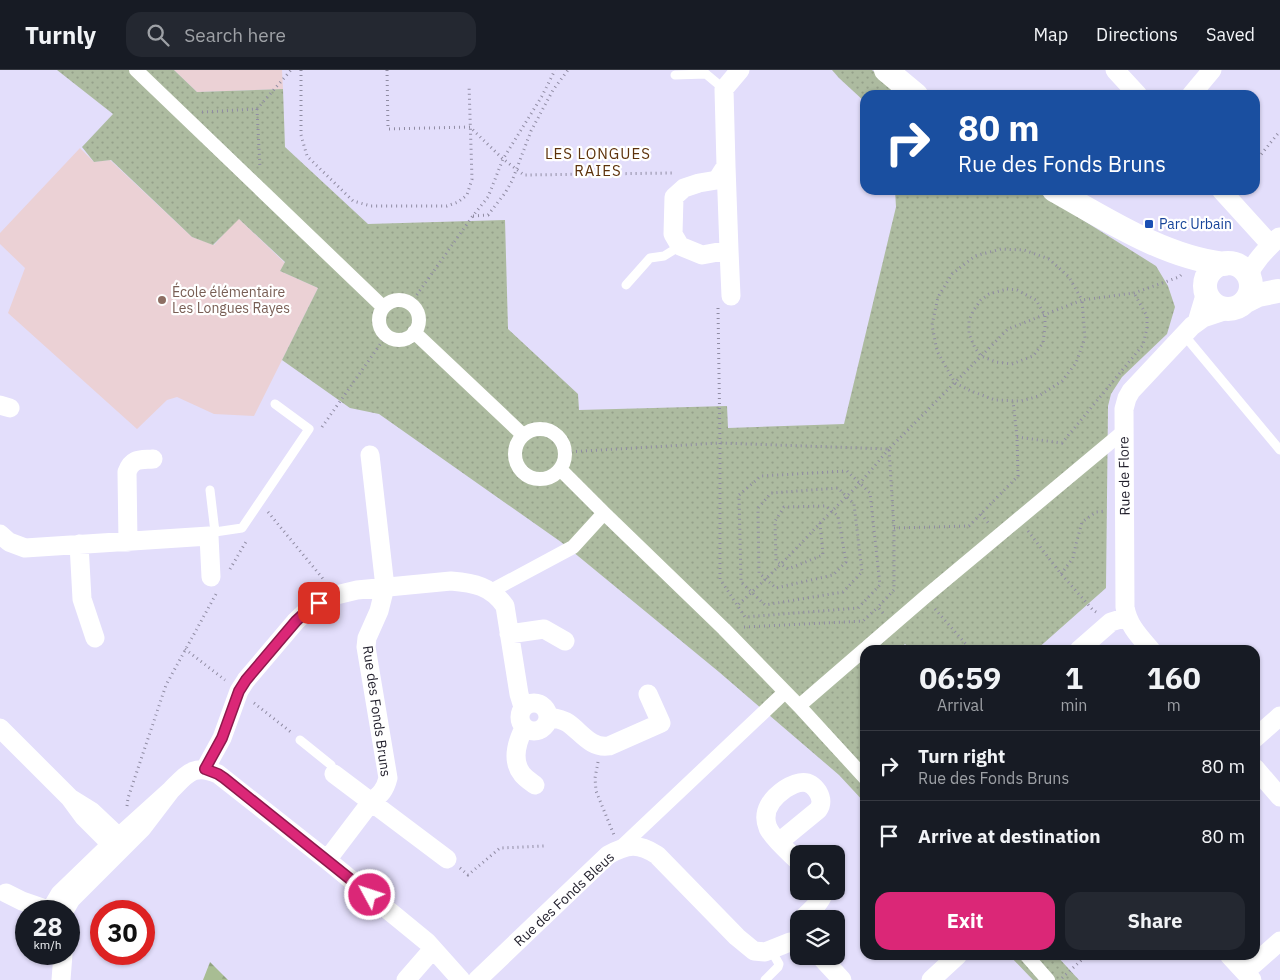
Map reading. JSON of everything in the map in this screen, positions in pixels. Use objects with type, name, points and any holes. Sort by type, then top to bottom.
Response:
[{"type":"street","points":[[136,70],[383,307]]},
{"type":"street","points":[[731,296],[724,89],[740,70]]},
{"type":"street","points":[[886,70],[910,90]]},
{"type":"street","points":[[1115,70],[1133,90]]},
{"type":"street","points":[[1195,90],[1212,70]]},
{"type":"street","points":[[726,166],[717,180],[699,182],[684,188],[674,197],[673,234],[680,246],[702,255],[729,250]]},
{"type":"street","points":[[1063,195],[1144,239],[1184,257],[1249,270]]},
{"type":"street","points":[[1223,195],[1249,270],[1260,284],[1279,291]]},
{"type":"street","points":[[1184,257],[1198,270],[1208,297],[1213,304],[1221,308],[1249,270]]},
{"type":"street","points":[[1206,288],[1206,278],[1217,266],[1249,270]]},
{"type":"street","name":"Rue de Flore","points":[[1147,645],[1135,632],[1119,619],[1125,607],[1124,409],[1127,398],[1130,390],[1191,328],[1211,314],[1249,270]]},
{"type":"street","name":"Rue de Flore","points":[[1191,328],[1206,288]]},
{"type":"street","points":[[396,300],[411,303],[419,316],[419,323],[414,332],[406,338],[399,340],[386,336],[379,325],[379,313],[383,307],[389,302],[396,300]]},
{"type":"street","points":[[414,332],[523,435]]},
{"type":"street","points":[[540,428],[550,430],[558,436],[566,452],[560,470],[551,477],[539,479],[528,476],[519,468],[515,457],[516,445],[523,435],[531,430],[540,428]]},
{"type":"street","points":[[871,645],[925,597],[1124,431]]},
{"type":"street","name":"Rue des Fonds Bruns","points":[[327,860],[371,802],[380,795],[386,786],[388,778],[366,647],[379,611],[385,587],[370,455]]},
{"type":"street","points":[[128,542],[127,472],[129,465],[137,460],[153,459]]},
{"type":"street","points":[[560,470],[724,628],[860,773]]},
{"type":"street","points":[[491,591],[572,547],[604,514]]},
{"type":"street","points":[[0,534],[9,542],[25,548],[128,542],[212,534],[218,581]]},
{"type":"street","points":[[80,544],[82,599],[95,638]]},
{"type":"street","points":[[205,769],[222,738],[239,691],[246,680],[296,621],[310,608],[328,597],[357,590],[463,582],[478,585],[491,591],[505,606],[519,694],[523,708]]},
{"type":"street","points":[[1085,645],[1119,619]]},
{"type":"street","points":[[509,634],[544,629],[565,641]]},
{"type":"street","points":[[799,706],[860,654]]},
{"type":"street","points":[[620,849],[785,692]]},
{"type":"street","points":[[548,717],[566,722],[592,743],[602,747],[609,746],[661,723],[648,694]]},
{"type":"street","points":[[533,703],[544,707],[548,717],[544,727],[534,732],[524,728],[519,718],[523,708],[533,703]]},
{"type":"street","points":[[1260,734],[1280,716]]},
{"type":"street","points":[[0,728],[70,798],[91,811],[118,845]]},
{"type":"street","points":[[524,728],[515,751],[517,764],[522,774],[535,785]]},
{"type":"street","points":[[70,900],[118,845],[135,821],[189,772],[205,769],[224,778],[427,942],[461,980]]},
{"type":"street","points":[[334,774],[447,859]]},
{"type":"street","points":[[1260,774],[1280,797]]},
{"type":"street","points":[[56,900],[60,894],[118,845],[142,828],[170,790]]},
{"type":"street","points":[[779,842],[790,853]]},
{"type":"street","name":"Rue des Fonds Bleus","points":[[477,980],[608,855],[620,849],[637,846],[657,855],[749,948],[760,952],[772,950],[790,943]]},
{"type":"street","points":[[3,890],[20,900]]},
{"type":"street","points":[[3,890],[15,904]]},
{"type":"street","points":[[811,910],[820,900]]},
{"type":"street","points":[[1234,960],[1248,976],[1280,941]]},
{"type":"street","points":[[406,980],[433,949]]},
{"type":"street","points":[[931,980],[953,960]]},
{"type":"street","points":[[1030,960],[1048,980]]},
{"type":"street","points":[[828,965],[842,980]]},
{"type":"lane","points":[[675,75],[706,74],[724,89]]},
{"type":"lane","points":[[626,284],[650,258],[664,256],[680,246]]},
{"type":"lane","points":[[1191,328],[1280,450]]},
{"type":"lane","points":[[210,490],[212,534],[242,528],[308,429],[275,404]]},
{"type":"lane","points":[[300,740],[331,765],[334,774]]},
{"type":"lane","points":[[765,980],[778,967],[778,962],[772,950]]},
{"type":"path","points":[[262,191],[257,109],[291,70]]},
{"type":"path","points":[[301,70],[301,136],[307,156],[353,201],[371,206],[447,206],[458,202],[467,195],[472,179],[469,85]]},
{"type":"path","points":[[387,70],[388,129],[470,127],[503,160],[524,175],[680,172],[699,182]]},
{"type":"path","points":[[411,303],[472,216],[488,197],[503,160],[542,96],[555,70]]},
{"type":"path","points":[[472,216],[488,215],[505,193],[512,181],[531,131],[553,90],[568,70]]},
{"type":"path","points":[[181,113],[257,109]]},
{"type":"path","points":[[1260,156],[1280,131]]},
{"type":"path","points":[[1008,249],[1024,250],[1049,259],[1069,277],[1082,300],[1085,338],[1076,363],[1062,381],[1039,396],[1022,400],[995,400],[970,391],[955,383],[937,351],[932,325],[938,297],[952,274],[975,256],[1008,249]]},
{"type":"path","points":[[738,606],[782,564],[860,483],[889,449],[1008,329],[1082,300],[1134,293],[1179,277],[1184,257]]},
{"type":"path","points":[[1007,289],[1017,290],[1036,300],[1045,315],[1045,327],[1043,342],[1034,356],[1012,364],[996,362],[981,356],[969,334],[969,321],[981,300],[989,294],[1007,289]]},
{"type":"path","points":[[1018,437],[1062,443],[1143,345],[1147,328],[1147,316],[1134,293]]},
{"type":"path","points":[[731,296],[717,309],[720,443],[720,579],[746,617],[858,608],[880,585],[870,492],[847,471],[761,476],[739,495],[742,582],[766,605],[843,592],[862,572],[854,504],[838,488],[771,493],[758,508],[759,573],[776,588],[833,575],[846,562],[838,516],[826,506],[784,507],[775,521],[776,560],[788,569],[823,555],[820,523]]},
{"type":"path","points":[[320,430],[386,336]]},
{"type":"path","points":[[894,528],[969,526],[1018,476],[1018,437],[1013,400]]},
{"type":"path","points":[[566,452],[720,443],[889,449]]},
{"type":"path","points":[[724,628],[862,621],[894,590],[894,528],[889,449]]},
{"type":"path","points":[[265,508],[326,581],[328,597]]},
{"type":"path","points":[[1061,574],[1073,558],[1082,522],[1096,512],[1125,510]]},
{"type":"path","points":[[1019,520],[1061,574],[1093,610],[1119,619]]},
{"type":"path","points":[[135,821],[129,817],[126,811],[128,798],[166,685],[218,581],[250,533]]},
{"type":"path","points":[[925,597],[966,645]]},
{"type":"path","points":[[878,607],[893,626]]},
{"type":"path","points":[[185,649],[300,740]]},
{"type":"path","points":[[602,747],[595,778],[596,791],[620,849]]},
{"type":"path","points":[[447,859],[468,875],[500,848],[544,846]]},
{"type":"path","points":[[1060,980],[1082,960]]},
{"type":"shaded area","points":[[174,70],[282,70],[283,89],[197,92]]},
{"type":"shaded area","name":"École élémentaire Les Longues Rayes","points":[[80,148],[94,162],[110,160],[192,237],[214,245],[238,218],[285,263],[280,271],[318,288],[254,416],[214,414],[177,397],[167,400],[137,429],[8,313],[25,268],[0,244],[0,233]]},
{"type":"green space","points":[[57,70],[174,70],[197,92],[283,89],[285,147],[368,224],[505,220],[508,329],[578,394],[579,410],[727,406],[728,428],[844,424],[896,207],[895,195],[1043,195],[1156,266],[1168,286],[1175,307],[1167,334],[1122,377],[1111,394],[1108,406],[1106,588],[1042,645],[860,645],[860,798],[839,775],[719,672],[561,542],[379,414],[350,408],[282,360],[318,288],[280,271],[285,262],[239,219],[213,245],[192,237],[111,160],[94,162],[82,147],[113,114]]},
{"type":"green space","points":[[832,70],[872,70],[895,90],[860,90],[860,97]]},
{"type":"green space","points":[[1014,960],[1061,960],[1079,980],[1033,980]]},
{"type":"green space","points":[[210,962],[228,980],[203,980]]},
{"type":"place","name":"Parc Urbain","points":[[1149,224]]},
{"type":"place","name":"École élémentaire Les Longues Rayes","points":[[162,300]]},
{"type":"district","name":"LES LONGUES RAIES","points":[[598,162]]},
{"type":"route","points":[[319,603],[310,608],[296,621],[246,680],[239,691],[222,738],[205,769],[224,778],[370,895]]}]
